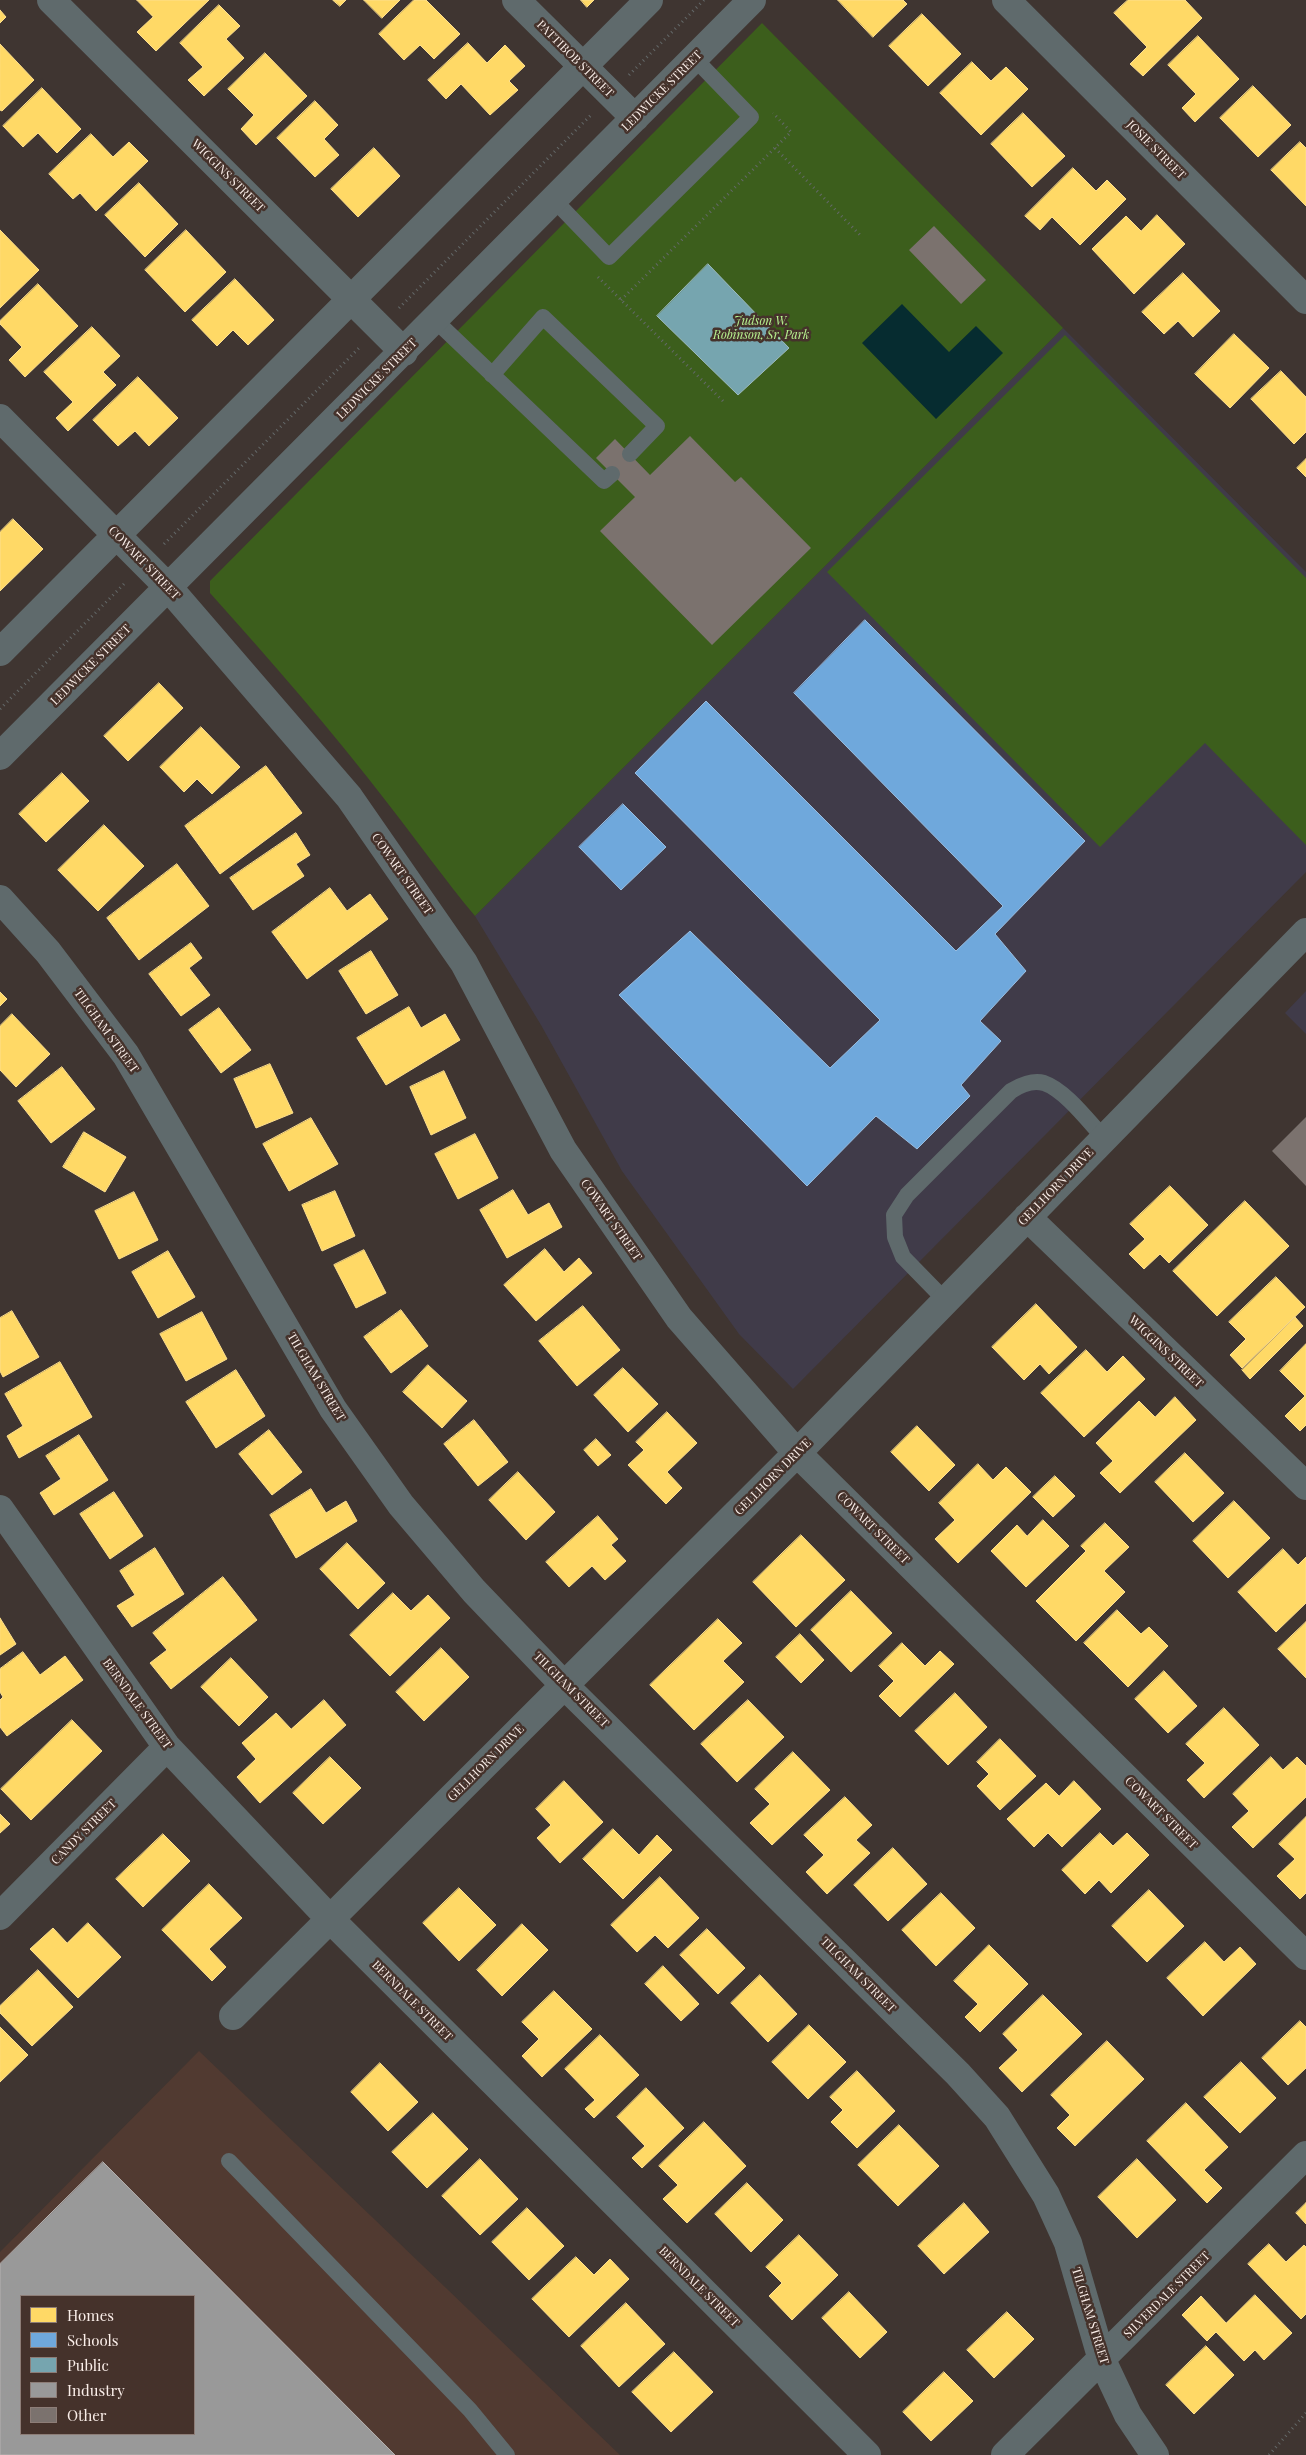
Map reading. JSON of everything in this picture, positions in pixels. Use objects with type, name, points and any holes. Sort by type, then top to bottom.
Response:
[{"type":"street","name":"WIGGINS STREET","points":[[51,0],[404,352]]},
{"type":"street","name":"PATTIBOB STREET","points":[[516,0],[634,118]]},
{"type":"street","points":[[0,652],[648,0]]},
{"type":"street","name":"LEDWICKE STREET","points":[[0,756],[404,352],[752,0]]},
{"type":"street","name":"JOSIE STREET","points":[[1006,0],[1306,300]]},
{"type":"street","name":"COWART STREET","points":[[0,418],[168,587],[349,798],[464,963],[563,1150],[679,1318],[797,1454],[1306,1956]]},
{"type":"street","name":"TILGHAM STREET","points":[[0,900],[48,952],[126,1055],[333,1409],[401,1505],[474,1591],[564,1685],[958,2074],[997,2117],[1046,2195],[1068,2243],[1102,2360],[1128,2415],[1156,2455]]},
{"type":"street","name":"GELLHORN DRIVE","points":[[233,2016],[797,1454],[1104,1138],[1303,941]]},
{"type":"street","name":"WIGGINS STREET","points":[[1027,1217],[1306,1486]]},
{"type":"street","name":"BERNDALE STREET","points":[[0,1510],[167,1748],[330,1920],[867,2455]]},
{"type":"street","name":"CANDY STREET","points":[[0,1916],[167,1748]]},
{"type":"street","name":"SILVERDALE STREET","points":[[1004,2455],[1306,2156]]},
{"type":"lane","points":[[554,200],[609,257],[752,117],[694,58]]},
{"type":"lane","points":[[492,375],[544,318],[657,426],[630,454]]},
{"type":"lane","points":[[434,320],[604,482],[612,474]]},
{"type":"lane","points":[[946,1300],[903,1257],[896,1237],[894,1215],[908,1195],[1011,1091],[1023,1083],[1044,1083],[1063,1096],[1104,1138]]},
{"type":"lane","points":[[229,2161],[470,2410],[508,2455]]},
{"type":"path","points":[[0,709],[704,0]]},
{"type":"path","points":[[621,300],[791,132],[766,106]]},
{"type":"path","points":[[775,148],[861,236]]},
{"type":"path","points":[[595,274],[723,401]]},
{"type":"path","points":[[1269,2455],[1306,2413]]},
{"type":"shaded area","points":[[1063,328],[1306,572],[1306,872],[793,1389],[739,1334],[622,1171],[541,1025],[475,916]]},
{"type":"shaded area","points":[[1306,991],[1306,1034],[1285,1013]]},
{"type":"shaded area","points":[[199,2051],[620,2455],[0,2455],[0,2252]]},
{"type":"green space","name":"Judson W. Robinson, Sr. Park","points":[[762,23],[1063,328],[475,916],[346,751],[210,593],[210,581]]},
{"type":"green space","points":[[1065,335],[1306,578],[1306,845],[1205,743],[1100,847],[827,572]]},
{"type":"water","points":[[902,304],[949,352],[976,326],[1003,353],[936,419],[862,343]]},
{"type":"building: Homes","points":[[137,0],[209,0],[156,51],[137,32],[153,17]]},
{"type":"building: Homes","points":[[333,0],[346,0],[340,6]]},
{"type":"building: Homes","points":[[364,0],[400,0],[382,18]]},
{"type":"building: Homes","points":[[414,0],[426,0],[460,34],[434,59],[420,45],[404,60],[379,34]]},
{"type":"building: Homes","points":[[581,0],[594,0],[587,7]]},
{"type":"building: Homes","points":[[838,0],[903,0],[907,4],[873,37]]},
{"type":"building: Homes","points":[[1128,0],[1185,0],[1202,18],[1143,76],[1130,64],[1147,47],[1114,13]]},
{"type":"building: Homes","points":[[219,5],[240,26],[226,39],[244,58],[204,96],[188,80],[203,67],[180,43]]},
{"type":"building: Homes","points":[[0,10],[6,17],[0,23]]},
{"type":"building: Homes","points":[[922,14],[961,54],[928,86],[889,46]]},
{"type":"building: Homes","points":[[1198,36],[1239,79],[1195,122],[1182,108],[1196,94],[1168,65]]},
{"type":"building: Homes","points":[[468,43],[487,63],[505,45],[525,66],[509,81],[518,90],[490,115],[461,84],[446,99],[428,80]]},
{"type":"building: Homes","points":[[0,44],[34,80],[2,111],[0,110]]},
{"type":"building: Homes","points":[[265,53],[307,96],[256,145],[241,129],[254,115],[228,89]]},
{"type":"building: Homes","points":[[972,62],[991,81],[1006,67],[1028,89],[981,135],[940,93]]},
{"type":"building: Homes","points":[[1253,86],[1291,125],[1258,157],[1220,118]]},
{"type":"building: Homes","points":[[42,88],[81,129],[57,153],[38,133],[23,147],[3,126]]},
{"type":"building: Homes","points":[[315,101],[338,125],[324,139],[339,155],[315,177],[277,138]]},
{"type":"building: Homes","points":[[1023,113],[1065,156],[1032,187],[991,144]]},
{"type":"building: Homes","points":[[91,134],[113,157],[129,142],[148,161],[96,211],[80,193],[73,199],[49,174]]},
{"type":"building: Homes","points":[[1300,142],[1306,148],[1306,206],[1271,170]]},
{"type":"building: Homes","points":[[374,148],[400,176],[358,217],[331,189]]},
{"type":"building: Homes","points":[[1073,168],[1096,191],[1107,180],[1126,199],[1080,245],[1052,217],[1040,230],[1025,216]]},
{"type":"building: Homes","points":[[139,183],[178,224],[145,257],[105,215]]},
{"type":"building: Homes","points":[[1157,215],[1185,244],[1134,294],[1092,249],[1126,216],[1141,231]]},
{"type":"building: Homes","points":[[0,230],[39,270],[0,308]]},
{"type":"building: Homes","points":[[186,230],[226,272],[185,312],[145,270]]},
{"type":"building: Homes","points":[[1183,273],[1220,311],[1193,337],[1178,321],[1164,334],[1142,312]]},
{"type":"building: Homes","points":[[235,279],[274,320],[248,345],[233,330],[217,346],[192,320]]},
{"type":"building: Homes","points":[[38,284],[78,326],[25,377],[9,360],[22,347],[0,324],[0,321]]},
{"type":"building: Homes","points":[[92,327],[120,356],[103,372],[116,385],[68,431],[56,418],[73,402],[44,372]]},
{"type":"building: Homes","points":[[1234,334],[1269,368],[1230,408],[1195,374]]},
{"type":"building: Homes","points":[[1281,371],[1306,397],[1306,432],[1294,444],[1251,399]]},
{"type":"building: Homes","points":[[138,377],[178,418],[149,446],[135,431],[118,446],[93,420]]},
{"type":"building: Homes","points":[[1306,459],[1306,477],[1297,468]]},
{"type":"building: Homes","points":[[13,519],[43,549],[0,591],[0,532]]},
{"type":"building: Homes","points":[[159,683],[183,708],[128,761],[104,736]]},
{"type":"building: Homes","points":[[201,727],[240,767],[212,794],[197,779],[184,792],[160,767]]},
{"type":"building: Homes","points":[[266,766],[302,813],[220,874],[185,826]]},
{"type":"building: Homes","points":[[62,773],[89,801],[46,842],[19,814]]},
{"type":"building: Homes","points":[[104,825],[144,866],[98,911],[58,870]]},
{"type":"building: Homes","points":[[296,833],[310,855],[296,864],[304,876],[253,910],[230,878]]},
{"type":"building: Homes","points":[[177,864],[209,906],[139,960],[107,918]]},
{"type":"building: Homes","points":[[330,888],[347,911],[370,894],[388,919],[307,979],[272,932]]},
{"type":"building: Homes","points":[[191,943],[202,958],[189,968],[210,995],[181,1016],[149,974]]},
{"type":"building: Homes","points":[[371,951],[398,995],[366,1014],[339,971]]},
{"type":"building: Homes","points":[[0,992],[7,999],[0,1006]]},
{"type":"building: Homes","points":[[409,1007],[421,1028],[445,1014],[460,1040],[386,1085],[357,1038]]},
{"type":"building: Homes","points":[[219,1008],[251,1050],[221,1073],[189,1030]]},
{"type":"building: Homes","points":[[12,1014],[50,1054],[16,1087],[0,1070],[0,1026]]},
{"type":"building: Homes","points":[[270,1064],[293,1113],[256,1128],[234,1079]]},
{"type":"building: Homes","points":[[62,1067],[95,1109],[51,1143],[18,1101]]},
{"type":"building: Homes","points":[[444,1071],[466,1118],[431,1135],[410,1087]]},
{"type":"building: Homes","points":[[311,1118],[338,1164],[289,1191],[263,1144]]},
{"type":"building: Homes","points":[[84,1132],[126,1157],[105,1192],[63,1167]]},
{"type":"building: Homes","points":[[475,1134],[498,1178],[458,1199],[435,1154]]},
{"type":"building: Homes","points":[[1170,1186],[1208,1225],[1169,1263],[1160,1254],[1144,1269],[1129,1254],[1145,1239],[1130,1224]]},
{"type":"building: Homes","points":[[513,1190],[528,1215],[549,1203],[562,1227],[507,1258],[480,1210]]},
{"type":"building: Homes","points":[[335,1191],[355,1236],[322,1251],[302,1205]]},
{"type":"building: Homes","points":[[134,1192],[158,1240],[119,1259],[95,1211]]},
{"type":"building: Homes","points":[[1245,1201],[1289,1246],[1217,1316],[1173,1271]]},
{"type":"building: Homes","points":[[545,1249],[564,1272],[579,1258],[592,1273],[536,1321],[504,1285]]},
{"type":"building: Homes","points":[[364,1250],[386,1293],[356,1308],[334,1265]]},
{"type":"building: Homes","points":[[168,1251],[195,1297],[158,1318],[132,1272]]},
{"type":"building: Homes","points":[[1276,1277],[1305,1307],[1242,1368],[1230,1355],[1246,1339],[1229,1322]]},
{"type":"building: Homes","points":[[1036,1304],[1077,1347],[1049,1374],[1040,1364],[1024,1380],[992,1347]]},
{"type":"building: Homes","points":[[583,1306],[620,1350],[577,1386],[539,1341]]},
{"type":"building: Homes","points":[[401,1310],[428,1346],[391,1373],[364,1337]]},
{"type":"building: Homes","points":[[12,1311],[39,1357],[3,1377],[0,1371],[0,1318]]},
{"type":"building: Homes","points":[[202,1312],[227,1359],[186,1381],[160,1334]]},
{"type":"building: Homes","points":[[1295,1317],[1303,1326],[1250,1379],[1242,1370]]},
{"type":"building: Homes","points":[[1306,1344],[1306,1425],[1300,1431],[1285,1416],[1305,1396],[1280,1371]]},
{"type":"building: Homes","points":[[1086,1350],[1107,1372],[1123,1356],[1145,1379],[1084,1437],[1041,1393]]},
{"type":"building: Homes","points":[[60,1362],[92,1417],[19,1458],[7,1436],[23,1426],[5,1394]]},
{"type":"building: Homes","points":[[428,1365],[467,1401],[442,1428],[403,1392]]},
{"type":"building: Homes","points":[[623,1368],[658,1404],[628,1432],[594,1395]]},
{"type":"building: Homes","points":[[236,1370],[265,1416],[216,1448],[186,1402]]},
{"type":"building: Homes","points":[[1175,1397],[1196,1420],[1120,1493],[1100,1473],[1113,1461],[1096,1443],[1139,1401],[1155,1417]]},
{"type":"building: Homes","points":[[667,1412],[697,1443],[667,1472],[682,1488],[666,1504],[628,1465],[644,1450],[636,1442]]},
{"type":"building: Homes","points":[[474,1420],[508,1462],[478,1486],[444,1444]]},
{"type":"building: Homes","points":[[917,1426],[955,1465],[929,1491],[891,1452]]},
{"type":"building: Homes","points":[[269,1430],[302,1472],[272,1495],[239,1454]]},
{"type":"building: Homes","points":[[79,1435],[108,1480],[54,1515],[40,1493],[61,1479],[46,1456]]},
{"type":"building: Homes","points":[[596,1439],[611,1455],[598,1466],[584,1450]]},
{"type":"building: Homes","points":[[1185,1453],[1224,1493],[1193,1522],[1155,1482]]},
{"type":"building: Homes","points":[[978,1464],[993,1480],[1006,1467],[1031,1492],[958,1563],[935,1539],[955,1520],[939,1503]]},
{"type":"building: Homes","points":[[518,1472],[555,1512],[526,1540],[489,1500]]},
{"type":"building: Homes","points":[[1055,1476],[1075,1496],[1053,1517],[1033,1497]]},
{"type":"building: Homes","points":[[311,1489],[326,1513],[346,1501],[357,1521],[296,1558],[270,1515]]},
{"type":"building: Homes","points":[[114,1492],[143,1536],[110,1559],[80,1514]]},
{"type":"building: Homes","points":[[1234,1501],[1270,1538],[1228,1578],[1193,1541]]},
{"type":"building: Homes","points":[[598,1516],[618,1539],[611,1545],[626,1561],[605,1580],[592,1566],[569,1587],[546,1562]]},
{"type":"building: Homes","points":[[1043,1520],[1069,1546],[1026,1587],[991,1551],[1017,1525],[1027,1536]]},
{"type":"building: Homes","points":[[1105,1523],[1129,1547],[1104,1571],[1125,1592],[1076,1641],[1036,1601],[1086,1551],[1081,1546]]},
{"type":"building: Homes","points":[[801,1535],[845,1580],[796,1627],[753,1582]]},
{"type":"building: Homes","points":[[347,1543],[385,1583],[358,1609],[320,1569]]},
{"type":"building: Homes","points":[[155,1548],[184,1594],[132,1627],[117,1606],[135,1595],[120,1571]]},
{"type":"building: Homes","points":[[1283,1549],[1298,1565],[1306,1557],[1306,1603],[1276,1632],[1238,1592]]},
{"type":"building: Homes","points":[[223,1577],[257,1620],[171,1689],[150,1663],[167,1650],[153,1633]]},
{"type":"building: Homes","points":[[851,1591],[892,1633],[851,1672],[811,1630]]},
{"type":"building: Homes","points":[[393,1593],[411,1611],[428,1595],[450,1618],[390,1676],[350,1635]]},
{"type":"building: Homes","points":[[1117,1610],[1141,1634],[1149,1627],[1168,1646],[1128,1687],[1084,1643]]},
{"type":"building: Homes","points":[[0,1618],[16,1644],[0,1655]]},
{"type":"building: Homes","points":[[718,1619],[742,1643],[723,1661],[744,1682],[694,1730],[650,1685]]},
{"type":"building: Homes","points":[[1306,1622],[1306,1678],[1278,1649]]},
{"type":"building: Homes","points":[[800,1634],[824,1660],[801,1683],[776,1657]]},
{"type":"building: Homes","points":[[902,1643],[925,1666],[940,1651],[954,1664],[900,1717],[879,1696],[894,1681],[879,1666]]},
{"type":"building: Homes","points":[[441,1648],[469,1677],[424,1721],[396,1692]]},
{"type":"building: Homes","points":[[23,1652],[40,1675],[65,1656],[83,1680],[7,1736],[0,1727],[0,1700],[3,1697],[0,1692],[0,1669]]},
{"type":"building: Homes","points":[[231,1658],[268,1697],[239,1726],[201,1687]]},
{"type":"building: Homes","points":[[1164,1671],[1197,1706],[1168,1733],[1135,1699]]},
{"type":"building: Homes","points":[[955,1693],[987,1727],[948,1765],[915,1731]]},
{"type":"building: Homes","points":[[324,1700],[346,1725],[260,1803],[237,1777],[256,1759],[242,1743],[276,1713],[291,1729]]},
{"type":"building: Homes","points":[[748,1700],[784,1737],[737,1782],[701,1744]]},
{"type":"building: Homes","points":[[1224,1708],[1259,1745],[1204,1798],[1187,1780],[1205,1763],[1186,1744]]},
{"type":"building: Homes","points":[[72,1720],[102,1751],[31,1820],[1,1789]]},
{"type":"building: Homes","points":[[1000,1739],[1036,1776],[1000,1810],[977,1786],[989,1774],[977,1762]]},
{"type":"building: Homes","points":[[793,1752],[830,1790],[772,1845],[750,1823],[770,1804],[755,1789]]},
{"type":"building: Homes","points":[[330,1757],[361,1788],[323,1824],[293,1793]]},
{"type":"building: Homes","points":[[1271,1757],[1283,1770],[1297,1757],[1306,1766],[1306,1797],[1253,1848],[1232,1827],[1249,1811],[1233,1794]]},
{"type":"building: Homes","points":[[564,1781],[603,1822],[560,1863],[537,1838],[551,1825],[536,1809]]},
{"type":"building: Homes","points":[[1074,1781],[1101,1809],[1062,1847],[1048,1833],[1034,1847],[1007,1819],[1046,1783],[1059,1796]]},
{"type":"building: Homes","points":[[845,1797],[872,1825],[856,1840],[870,1853],[827,1894],[806,1872],[824,1855],[804,1835]]},
{"type":"building: Homes","points":[[0,1814],[10,1824],[0,1833]]},
{"type":"building: Homes","points":[[1306,1817],[1306,1893],[1300,1899],[1277,1876],[1295,1859],[1279,1844]]},
{"type":"building: Homes","points":[[613,1829],[639,1855],[657,1835],[672,1850],[623,1899],[583,1859]]},
{"type":"building: Homes","points":[[1100,1833],[1113,1846],[1127,1833],[1149,1855],[1111,1893],[1099,1880],[1085,1894],[1062,1870]]},
{"type":"building: Homes","points":[[163,1834],[190,1861],[143,1907],[116,1879]]},
{"type":"building: Homes","points":[[893,1848],[927,1884],[888,1921],[854,1885]]},
{"type":"building: Homes","points":[[660,1877],[699,1918],[668,1948],[655,1935],[637,1952],[611,1925]]},
{"type":"building: Homes","points":[[209,1884],[242,1918],[209,1949],[226,1967],[212,1981],[162,1930]]},
{"type":"building: Homes","points":[[459,1888],[496,1925],[459,1961],[423,1923]]},
{"type":"building: Homes","points":[[1149,1890],[1184,1926],[1147,1962],[1112,1926]]},
{"type":"building: Homes","points":[[941,1893],[975,1928],[936,1966],[902,1930]]},
{"type":"building: Homes","points":[[88,1923],[121,1957],[78,1998],[30,1949],[53,1928],[67,1943]]},
{"type":"building: Homes","points":[[522,1924],[548,1950],[502,1996],[477,1970]]},
{"type":"building: Homes","points":[[707,1929],[745,1968],[718,1994],[680,1955]]},
{"type":"building: Homes","points":[[1205,1942],[1224,1962],[1240,1947],[1256,1964],[1203,2016],[1167,1978]]},
{"type":"building: Homes","points":[[989,1945],[1028,1984],[980,2032],[965,2017],[978,2004],[954,1981]]},
{"type":"building: Homes","points":[[663,1966],[699,2004],[681,2021],[645,1984]]},
{"type":"building: Homes","points":[[38,1970],[73,2007],[32,2046],[0,2013],[0,2006]]},
{"type":"building: Homes","points":[[760,1975],[797,2014],[768,2042],[731,2003]]},
{"type":"building: Homes","points":[[554,1991],[592,2029],[542,2077],[522,2056],[539,2039],[522,2022]]},
{"type":"building: Homes","points":[[1043,1995],[1082,2034],[1022,2092],[999,2068],[1018,2050],[1003,2034]]},
{"type":"building: Homes","points":[[1300,2021],[1306,2027],[1306,2068],[1288,2085],[1262,2058]]},
{"type":"building: Homes","points":[[809,2025],[846,2062],[808,2099],[772,2062]]},
{"type":"building: Homes","points":[[0,2027],[28,2055],[0,2082]]},
{"type":"building: Homes","points":[[600,2035],[639,2075],[594,2118],[585,2109],[595,2100],[565,2069]]},
{"type":"building: Homes","points":[[1107,2041],[1144,2079],[1075,2146],[1057,2128],[1070,2115],[1051,2095]]},
{"type":"building: Homes","points":[[1241,2062],[1276,2098],[1240,2133],[1204,2097]]},
{"type":"building: Homes","points":[[380,2063],[418,2102],[388,2131],[351,2092]]},
{"type":"building: Homes","points":[[857,2071],[895,2111],[857,2148],[831,2122],[843,2110],[830,2097]]},
{"type":"building: Homes","points":[[646,2088],[684,2128],[642,2168],[632,2158],[645,2146],[617,2117]]},
{"type":"building: Homes","points":[[1186,2103],[1228,2147],[1204,2170],[1222,2188],[1207,2203],[1147,2141]]},
{"type":"building: Homes","points":[[433,2113],[468,2149],[427,2188],[392,2152]]},
{"type":"building: Homes","points":[[704,2122],[746,2166],[687,2223],[663,2199],[678,2185],[659,2166]]},
{"type":"building: Homes","points":[[899,2125],[939,2166],[898,2206],[858,2165]]},
{"type":"building: Homes","points":[[480,2159],[518,2199],[480,2235],[442,2196]]},
{"type":"building: Homes","points":[[1137,2159],[1176,2200],[1137,2238],[1098,2197]]},
{"type":"building: Homes","points":[[747,2183],[783,2220],[751,2252],[715,2214]]},
{"type":"building: Homes","points":[[964,2203],[989,2232],[944,2274],[918,2246]]},
{"type":"building: Homes","points":[[1306,2203],[1306,2224],[1296,2213]]},
{"type":"building: Homes","points":[[527,2208],[564,2246],[529,2280],[492,2242]]},
{"type":"building: Homes","points":[[799,2235],[838,2275],[792,2320],[769,2296],[782,2283],[766,2267]]},
{"type":"building: Homes","points":[[1269,2244],[1286,2262],[1304,2245],[1306,2247],[1306,2314],[1301,2319],[1248,2264]]},
{"type":"building: Homes","points":[[576,2257],[594,2275],[610,2259],[629,2279],[569,2337],[532,2299]]},
{"type":"building: Homes","points":[[849,2292],[887,2332],[860,2358],[822,2318]]},
{"type":"building: Homes","points":[[1255,2295],[1292,2333],[1264,2360],[1255,2350],[1244,2361],[1216,2332],[1207,2341],[1182,2315],[1201,2296],[1226,2323]]},
{"type":"building: Homes","points":[[626,2303],[665,2344],[619,2387],[581,2346]]},
{"type":"building: Homes","points":[[1007,2312],[1034,2339],[994,2378],[967,2350]]},
{"type":"building: Homes","points":[[1206,2346],[1234,2375],[1194,2414],[1166,2385]]},
{"type":"building: Homes","points":[[674,2352],[713,2392],[671,2432],[632,2392]]},
{"type":"building: Homes","points":[[944,2372],[973,2401],[931,2441],[903,2412]]},
{"type":"building: Schools","points":[[865,620],[1085,841],[995,934],[1026,971],[980,1021],[1001,1041],[961,1085],[970,1096],[917,1149],[876,1116],[807,1186],[619,995],[690,931],[830,1068],[880,1020],[635,773],[706,701],[956,951],[1003,906],[794,693]]},
{"type":"building: Schools","points":[[623,804],[666,847],[621,890],[579,847]]},
{"type":"building: Public","points":[[708,264],[789,348],[738,395],[657,316]]},
{"type":"building: Industry","points":[[103,2162],[395,2455],[0,2455],[0,2264]]},
{"type":"building: Other","points":[[934,226],[986,280],[961,304],[909,250]]},
{"type":"building: Other","points":[[690,436],[735,482],[741,477],[811,548],[712,645],[600,531],[635,497],[596,458],[615,439],[650,475]]},
{"type":"building: Other","points":[[1306,1117],[1306,1186],[1272,1151]]}]
